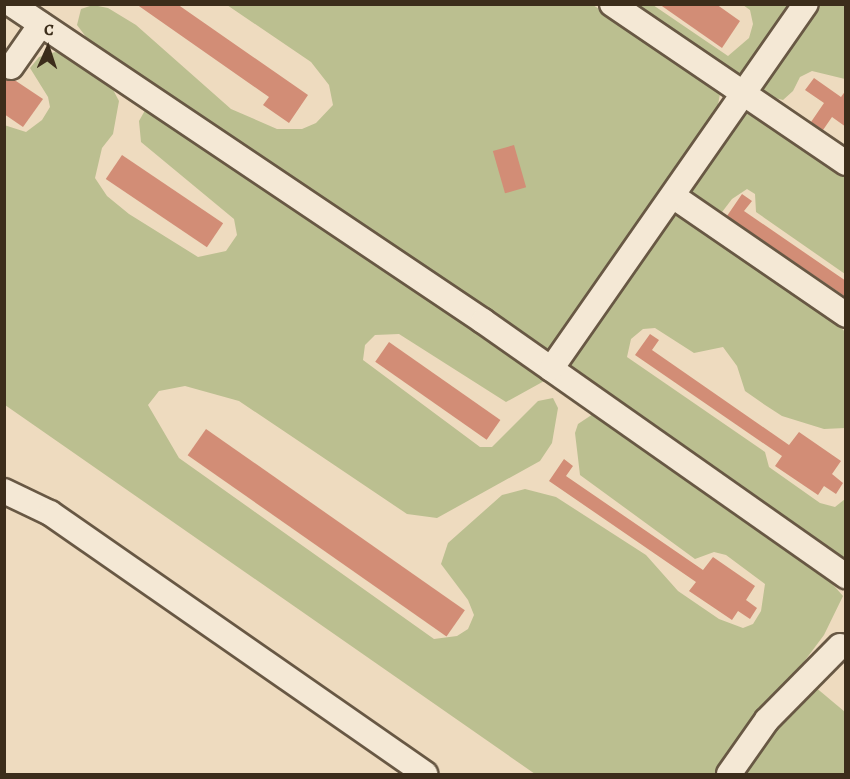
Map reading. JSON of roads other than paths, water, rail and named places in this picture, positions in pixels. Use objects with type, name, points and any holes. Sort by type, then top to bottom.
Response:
[{"type":"lane","points":[[11,4],[551,369],[846,576]]},
{"type":"lane","points":[[612,4],[846,164]]},
{"type":"lane","points":[[551,369],[806,4]]},
{"type":"lane","points":[[11,67],[40,24]]},
{"type":"lane","points":[[673,196],[846,315]]},
{"type":"lane","points":[[4,491],[50,513],[425,774]]},
{"type":"lane","points":[[843,642],[841,668],[846,671]]},
{"type":"lane","points":[[729,774],[767,720],[843,642]]}]
